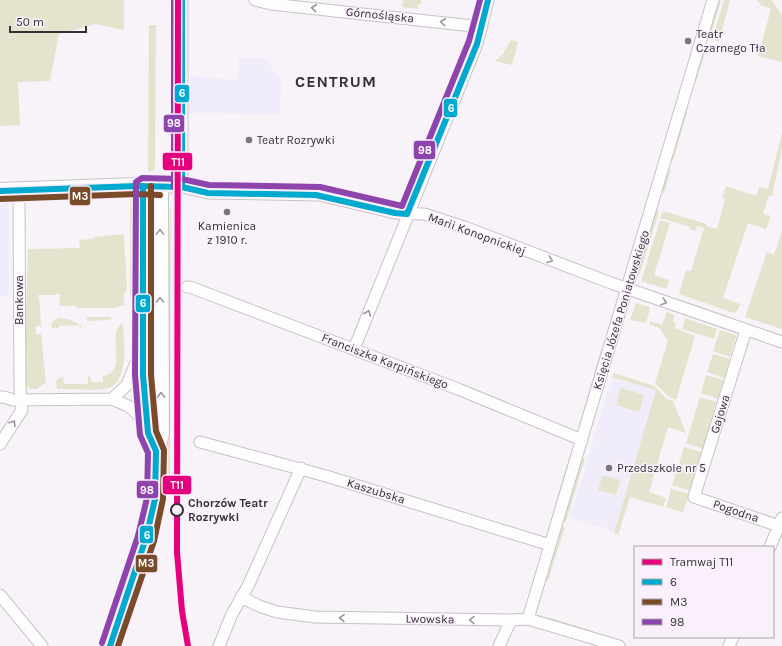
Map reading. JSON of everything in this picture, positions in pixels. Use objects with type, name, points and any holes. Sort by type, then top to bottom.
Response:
[{"type":"street","points":[[182,0],[182,187]]},
{"type":"street","name":"Górnośląska","points":[[255,0],[271,4],[482,27]]},
{"type":"street","points":[[354,350],[407,214],[477,44],[488,0]]},
{"type":"street","name":"Księcia Józefa Poniatowskiego","points":[[528,619],[713,0]]},
{"type":"street","points":[[143,186],[142,348],[143,386],[148,433]]},
{"type":"street","points":[[0,191],[143,186],[160,187],[161,434],[156,452],[155,499],[149,527],[110,646]]},
{"type":"street","name":"Marii Konopnickiej","points":[[160,187],[182,187],[208,194],[319,195],[395,213],[424,214],[466,228],[627,289],[782,342]]},
{"type":"street","name":"Bankowa","points":[[0,444],[22,410],[20,388],[18,199]]},
{"type":"street","name":"Franciszka Karpińskiego","points":[[187,287],[458,389],[582,440]]},
{"type":"street","name":"Gajowa","points":[[694,497],[746,330]]},
{"type":"street","points":[[112,399],[127,385],[142,348]]},
{"type":"street","points":[[0,397],[12,400],[112,399],[128,406],[144,423],[156,452]]},
{"type":"street","name":"Kaszubska","points":[[200,442],[301,468],[550,545]]},
{"type":"street","points":[[219,646],[232,614],[242,597],[262,555],[301,468]]},
{"type":"street","name":"Pogodna","points":[[694,497],[780,522]]},
{"type":"street","points":[[770,546],[780,522]]},
{"type":"street","points":[[0,595],[42,646]]},
{"type":"street","name":"Lwowska","points":[[242,597],[259,606],[278,612],[315,617],[528,619],[619,646]]},
{"type":"street","points":[[499,646],[511,620]]},
{"type":"shaded area","points":[[239,57],[265,59],[283,82],[281,85],[280,115],[189,113],[190,76],[238,80]]},
{"type":"shaded area","points":[[0,202],[9,202],[9,297],[0,296]]},
{"type":"shaded area","name":"Przedszkole nr 5","points":[[612,377],[656,389],[614,533],[601,527],[570,518]]},
{"type":"green space","points":[[0,0],[124,0],[124,30],[95,24],[59,34],[50,81],[18,82],[20,125],[0,126]]},
{"type":"green space","points":[[403,0],[421,0],[421,4],[418,4],[418,9],[402,7]]},
{"type":"green space","points":[[719,0],[721,0],[710,37],[708,36]]},
{"type":"green space","points":[[724,0],[730,0],[719,42],[713,37]]},
{"type":"green space","points":[[757,0],[772,0],[782,15],[782,62],[758,56],[771,9],[761,5]]},
{"type":"green space","points":[[149,25],[156,25],[155,165],[154,170],[148,172]]},
{"type":"green space","points":[[511,40],[518,42],[512,65],[495,61],[503,54]]},
{"type":"green space","points":[[704,48],[706,49],[696,82],[694,81]]},
{"type":"green space","points":[[685,111],[687,112],[673,161],[671,160]]},
{"type":"green space","points":[[782,133],[782,149],[772,196],[769,196],[763,213],[771,216],[766,229],[748,223],[723,298],[740,304],[738,310],[734,313],[679,294],[686,270],[691,271],[704,228],[697,226],[695,231],[690,229],[690,227],[660,218],[663,211],[707,224],[706,226],[717,229],[725,199],[722,198],[726,186],[756,196],[759,187],[768,189]]},
{"type":"green space","points":[[669,169],[671,170],[664,193],[662,192]]},
{"type":"green space","points":[[130,195],[135,200],[135,204],[131,231],[133,274],[130,298]]},
{"type":"green space","points":[[170,205],[170,481],[166,480],[167,272],[169,263]]},
{"type":"green space","points":[[656,211],[659,211],[640,274],[637,273]]},
{"type":"green space","points":[[660,220],[670,223],[654,275],[669,280],[667,289],[641,281]]},
{"type":"green space","points":[[782,231],[782,329],[745,317],[767,252],[774,255]]},
{"type":"green space","points":[[124,234],[127,289],[124,295],[124,305],[114,308],[76,308],[76,306],[59,306],[60,294],[38,295],[41,326],[36,326],[36,334],[41,334],[46,382],[37,389],[30,389],[29,387],[24,386],[28,249],[80,248],[79,240]]},
{"type":"green space","points":[[151,270],[155,343],[155,435],[149,382]]},
{"type":"green space","points":[[679,299],[736,319],[736,320],[678,301]]},
{"type":"green space","points":[[636,303],[649,307],[650,309],[646,323],[630,320]]},
{"type":"green space","points":[[667,312],[675,315],[673,322],[676,323],[675,328],[695,336],[676,400],[669,397],[655,383],[668,341],[661,329],[649,324],[650,321],[662,325]]},
{"type":"green space","points":[[87,317],[111,317],[112,319],[87,321]]},
{"type":"green space","points":[[60,318],[71,320],[81,325],[82,327],[80,328],[79,325],[59,326],[59,328],[52,328],[53,322]]},
{"type":"green space","points":[[685,318],[717,329],[714,339],[682,329]]},
{"type":"green space","points":[[122,322],[124,338],[123,368],[120,377],[115,384],[105,389],[57,389],[56,381],[61,377],[63,377],[64,384],[88,384],[88,376],[90,376],[91,382],[103,382],[103,376],[109,374],[116,365],[115,338]]},
{"type":"green space","points":[[720,330],[736,335],[730,357],[713,351]]},
{"type":"green space","points":[[601,350],[603,351],[581,426],[578,429]]},
{"type":"green space","points":[[713,354],[730,359],[724,378],[707,372]]},
{"type":"green space","points":[[614,373],[654,386],[667,399],[673,401],[686,433],[668,427],[649,492],[666,498],[663,507],[630,497],[618,535],[614,533],[656,390],[612,377]]},
{"type":"green space","points":[[706,375],[723,380],[718,399],[701,393]]},
{"type":"green space","points":[[621,388],[644,395],[639,412],[616,405]]},
{"type":"green space","points":[[700,397],[716,402],[703,449],[686,443]]},
{"type":"green space","points":[[573,446],[574,450],[557,504],[555,504]]},
{"type":"green space","points":[[684,447],[702,452],[696,470],[679,464]]},
{"type":"green space","points":[[582,458],[585,459],[566,522],[562,521]]},
{"type":"green space","points":[[678,468],[695,473],[690,491],[672,485]]},
{"type":"green space","points":[[603,475],[620,480],[616,495],[598,490]]},
{"type":"green space","points":[[671,489],[689,494],[682,512],[666,507]]},
{"type":"green space","points":[[561,526],[565,527],[548,581],[544,581]]},
{"type":"green space","points":[[547,617],[594,631],[594,632],[546,618]]},
{"type":"tram line","name":"T11","points":[[178,0],[177,552],[182,611],[188,646]]},
{"type":"transit line","name":"98","points":[[174,0],[174,187]]},
{"type":"transit line","name":"6","points":[[182,0],[182,187]]},
{"type":"transit line","name":"98","points":[[102,643],[138,536],[147,498],[148,453],[140,435],[135,375],[136,182],[142,178],[182,179],[209,185],[320,187],[402,206],[469,41],[480,0]]},
{"type":"transit line","name":"6","points":[[407,214],[477,44],[488,0]]},
{"type":"transit line","name":"6","points":[[0,191],[137,186],[182,187],[208,193],[316,195],[395,213],[407,214]]},
{"type":"transit line","name":"6","points":[[110,646],[146,538],[155,499],[156,451],[148,433],[143,375],[143,186]]},
{"type":"transit line","name":"M3","points":[[118,646],[154,541],[163,499],[164,450],[156,431],[151,375],[151,186]]},
{"type":"transit line","name":"M3","points":[[0,199],[137,194],[160,195]]},
{"type":"place","name":"Teatr Czarnego Tła","points":[[688,41]]},
{"type":"place","name":"Teatr Rozrywki","points":[[249,140]]},
{"type":"place","name":"Kamienica z 1910 r.","points":[[227,212]]},
{"type":"place","name":"Przedszkole nr 5","points":[[609,468]]},
{"type":"place","name":"Chorzów Teatr Rozrywki","points":[[177,510]]},
{"type":"district","name":"CENTRUM","points":[[336,81]]}]
